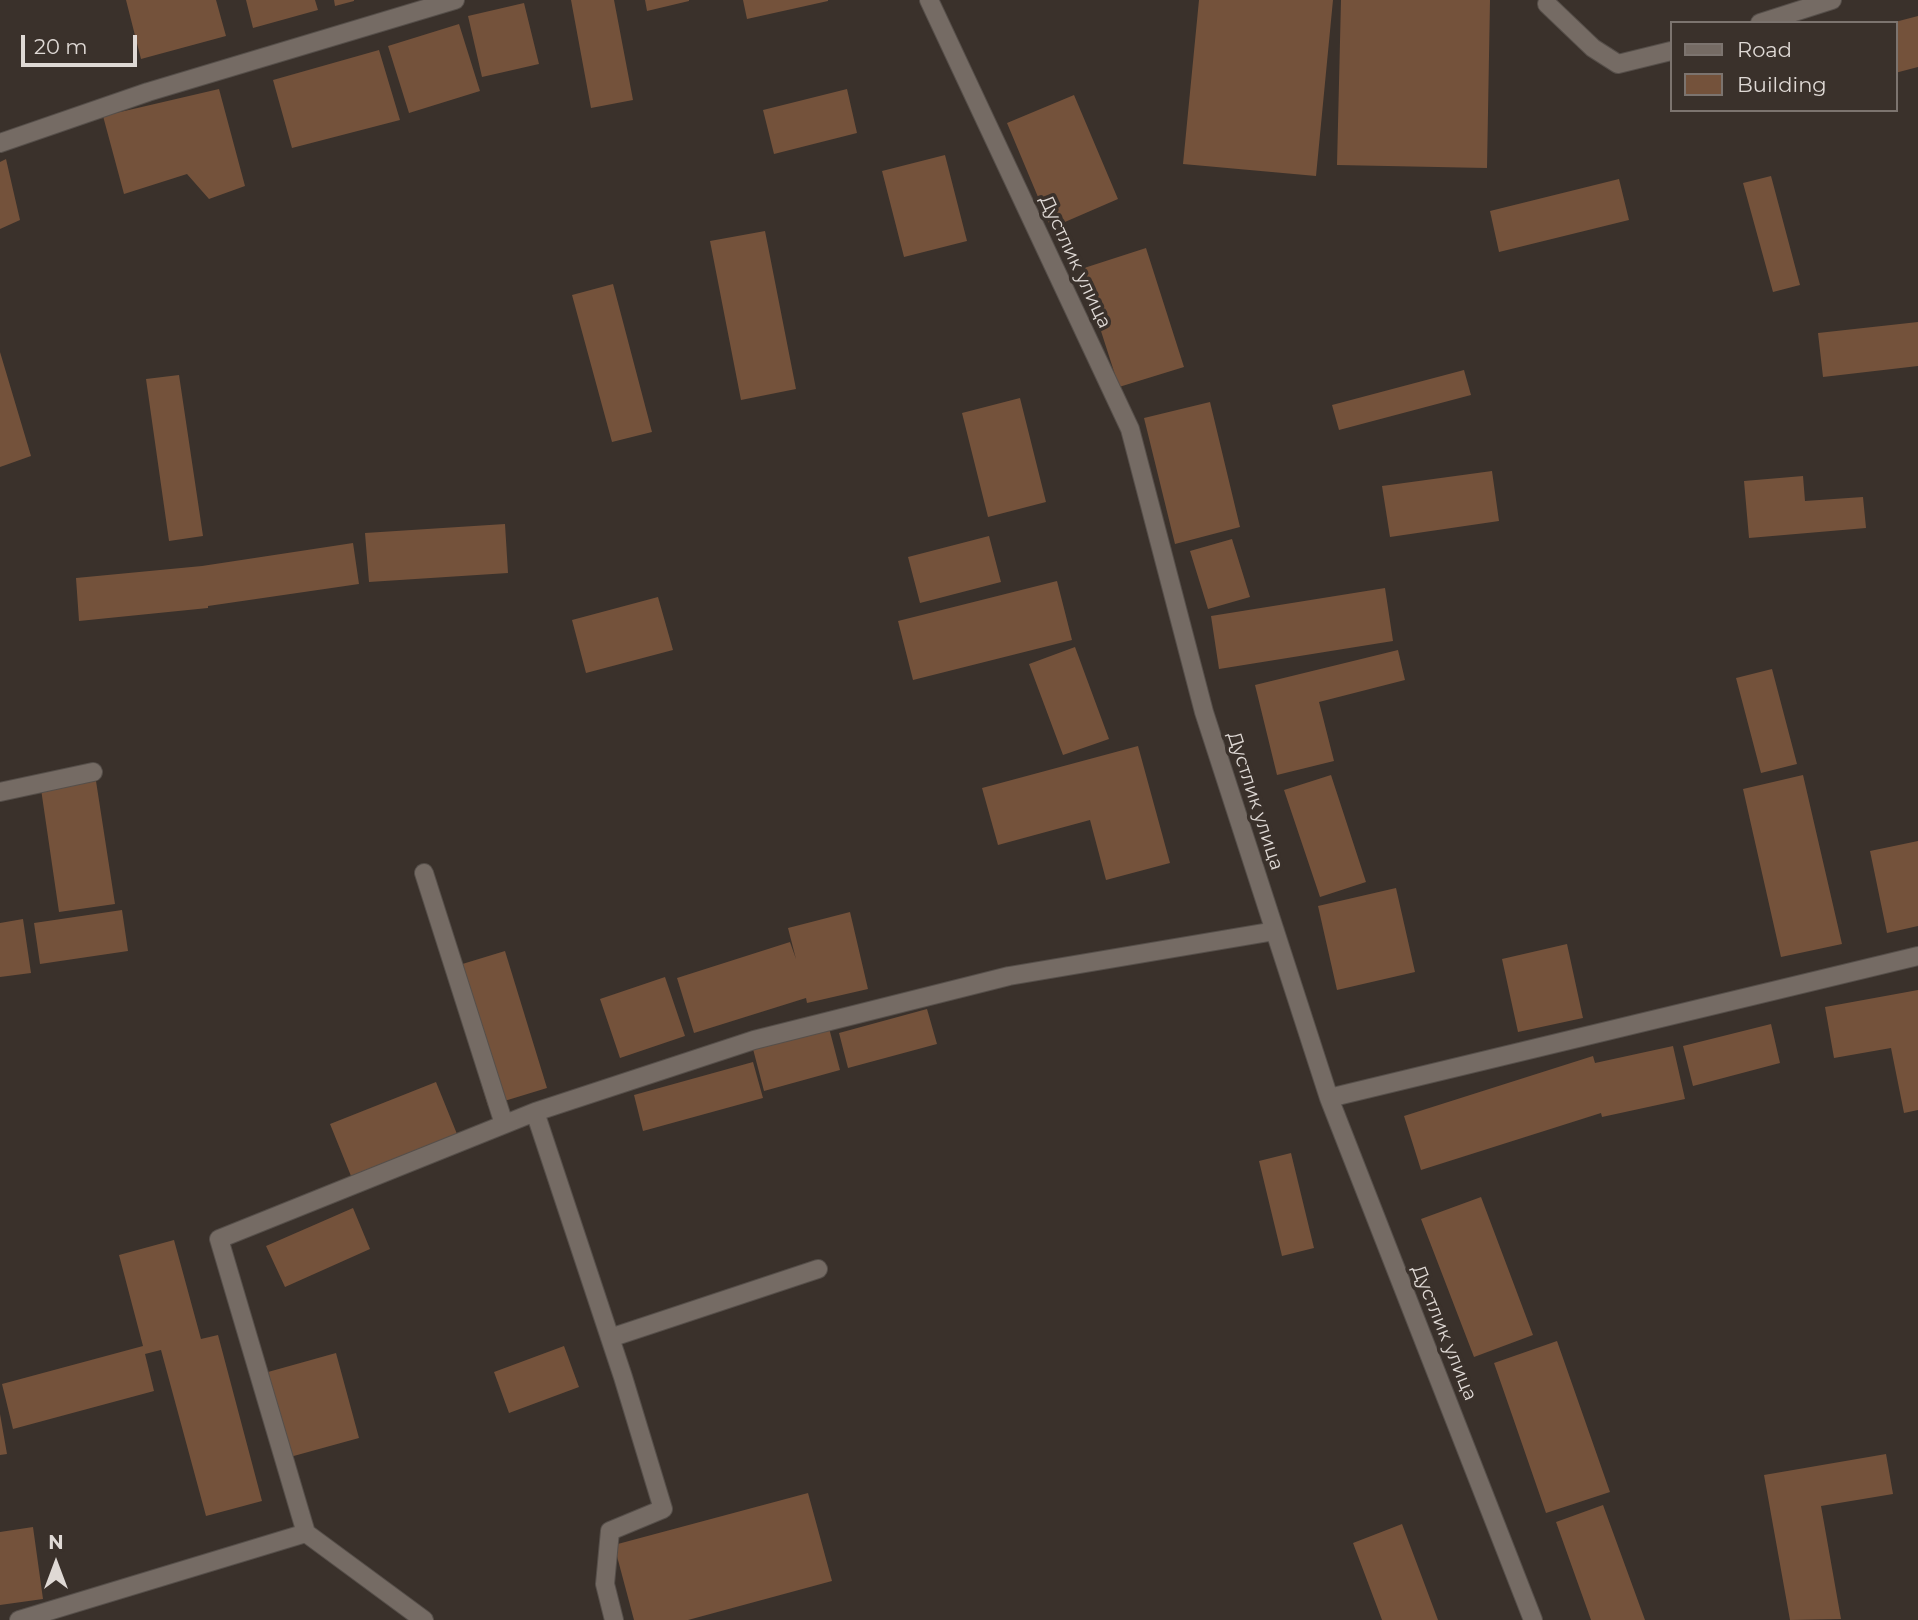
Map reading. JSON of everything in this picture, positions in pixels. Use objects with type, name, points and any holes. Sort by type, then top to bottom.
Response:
[{"type":"street","points":[[0,144],[148,92],[455,0]]},
{"type":"street","name":"Дустлик улица","points":[[929,0],[1130,429],[1204,712],[1329,1098],[1533,1620]]},
{"type":"street","points":[[1766,21],[1832,0]]},
{"type":"street","points":[[1543,1],[1593,48],[1618,64],[1670,51]]},
{"type":"street","points":[[0,792],[93,772]]},
{"type":"street","points":[[424,873],[505,1124]]},
{"type":"street","points":[[424,1620],[306,1533],[219,1239],[535,1112],[754,1040],[1009,976],[1275,931]]},
{"type":"street","points":[[1329,1098],[1918,956]]},
{"type":"street","points":[[535,1112],[610,1338],[663,1510],[610,1531],[605,1584],[614,1620]]},
{"type":"street","points":[[610,1338],[818,1269]]},
{"type":"street","points":[[19,1620],[306,1533]]},
{"type":"building","points":[[126,0],[216,0],[226,36],[141,59]]},
{"type":"building","points":[[246,0],[315,0],[318,10],[253,28]]},
{"type":"building","points":[[334,0],[354,0],[354,1],[335,6]]},
{"type":"building","points":[[571,0],[614,0],[633,100],[591,108]]},
{"type":"building","points":[[645,0],[689,0],[689,1],[647,11]]},
{"type":"building","points":[[743,0],[828,0],[828,1],[747,19]]},
{"type":"building","points":[[1199,0],[1333,0],[1316,176],[1183,164]]},
{"type":"building","points":[[1341,0],[1490,0],[1487,168],[1337,165]]},
{"type":"building","points":[[524,3],[539,64],[482,77],[468,16]]},
{"type":"building","points":[[1918,16],[1918,67],[1897,72],[1897,21]]},
{"type":"building","points":[[459,24],[480,91],[409,113],[388,46]]},
{"type":"building","points":[[379,50],[400,120],[292,148],[273,80]]},
{"type":"building","points":[[219,89],[245,186],[209,199],[187,174],[124,194],[103,116]]},
{"type":"building","points":[[847,89],[857,133],[774,154],[763,110]]},
{"type":"building","points":[[1074,95],[1118,199],[1051,228],[1007,123]]},
{"type":"building","points":[[945,155],[967,241],[904,257],[882,171]]},
{"type":"building","points":[[6,159],[20,220],[0,229],[0,162]]},
{"type":"building","points":[[1771,176],[1800,285],[1773,292],[1743,183]]},
{"type":"building","points":[[1619,179],[1629,220],[1499,252],[1490,211]]},
{"type":"building","points":[[765,231],[796,389],[741,400],[710,241]]},
{"type":"building","points":[[1146,248],[1184,367],[1119,387],[1081,269]]},
{"type":"building","points":[[613,284],[652,432],[612,442],[572,295]]},
{"type":"building","points":[[1918,322],[1918,366],[1823,377],[1818,333]]},
{"type":"building","points":[[0,352],[31,456],[0,467]]},
{"type":"building","points":[[1464,370],[1471,395],[1339,430],[1332,405]]},
{"type":"building","points":[[179,375],[203,536],[169,541],[146,379]]},
{"type":"building","points":[[1020,398],[1046,502],[988,517],[962,413]]},
{"type":"building","points":[[1210,402],[1240,527],[1175,544],[1144,418]]},
{"type":"building","points":[[1492,471],[1499,521],[1390,537],[1382,486]]},
{"type":"building","points":[[1803,476],[1805,501],[1863,497],[1866,528],[1749,538],[1744,481]]},
{"type":"building","points":[[505,524],[508,573],[369,582],[365,533]]},
{"type":"building","points":[[989,536],[1001,582],[920,603],[908,557]]},
{"type":"building","points":[[1232,539],[1250,597],[1208,609],[1190,551]]},
{"type":"building","points":[[353,543],[359,584],[208,608],[79,621],[76,578],[202,566]]},
{"type":"building","points":[[1057,581],[1072,640],[913,680],[898,621]]},
{"type":"building","points":[[1385,588],[1393,641],[1219,669],[1211,616]]},
{"type":"building","points":[[658,597],[673,650],[586,673],[572,620]]},
{"type":"building","points":[[1075,647],[1109,739],[1063,755],[1029,664]]},
{"type":"building","points":[[1398,650],[1405,680],[1319,702],[1334,761],[1277,775],[1255,685]]},
{"type":"building","points":[[1772,669],[1797,764],[1761,773],[1736,678]]},
{"type":"building","points":[[1138,746],[1170,863],[1106,880],[1090,820],[998,845],[982,788]]},
{"type":"building","points":[[1331,775],[1366,882],[1320,897],[1284,790]]},
{"type":"building","points":[[1803,775],[1842,944],[1781,957],[1743,789]]},
{"type":"building","points":[[96,781],[115,904],[59,912],[41,789]]},
{"type":"building","points":[[1918,841],[1918,926],[1887,933],[1870,851]]},
{"type":"building","points":[[1396,888],[1415,972],[1337,990],[1318,906]]},
{"type":"building","points":[[122,910],[128,951],[40,964],[34,923]]},
{"type":"building","points":[[850,912],[868,989],[807,1003],[806,998],[694,1033],[677,978],[790,942],[796,959],[788,928]]},
{"type":"building","points":[[23,919],[31,973],[0,977],[0,923]]},
{"type":"building","points":[[1567,944],[1583,1018],[1518,1032],[1502,959]]},
{"type":"building","points":[[505,951],[547,1088],[488,1106],[446,969]]},
{"type":"building","points":[[665,977],[685,1036],[620,1058],[600,999]]},
{"type":"building","points":[[1918,990],[1918,1110],[1904,1113],[1891,1048],[1834,1058],[1825,1007]]},
{"type":"building","points":[[927,1009],[937,1044],[848,1068],[839,1033]]},
{"type":"building","points":[[1771,1024],[1780,1063],[1693,1086],[1683,1046]]},
{"type":"building","points":[[829,1028],[840,1070],[764,1091],[753,1049]]},
{"type":"building","points":[[1673,1046],[1685,1099],[1602,1117],[1601,1113],[1421,1170],[1404,1116],[1593,1056],[1595,1063]]},
{"type":"building","points":[[753,1062],[763,1098],[643,1131],[634,1095]]},
{"type":"building","points":[[436,1082],[457,1134],[351,1176],[330,1124]]},
{"type":"building","points":[[1291,1153],[1314,1248],[1282,1256],[1259,1161]]},
{"type":"building","points":[[1481,1197],[1533,1335],[1474,1357],[1421,1219]]},
{"type":"building","points":[[353,1208],[370,1249],[285,1287],[266,1246]]},
{"type":"building","points":[[174,1240],[201,1339],[218,1335],[262,1501],[206,1516],[161,1350],[145,1354],[154,1391],[13,1429],[2,1384],[143,1346],[119,1255]]},
{"type":"building","points":[[1557,1341],[1610,1492],[1546,1513],[1494,1363]]},
{"type":"building","points":[[564,1346],[579,1387],[509,1413],[494,1372]]},
{"type":"building","points":[[336,1353],[359,1438],[290,1457],[268,1372]]},
{"type":"building","points":[[0,1414],[7,1454],[0,1455]]},
{"type":"building","points":[[1886,1454],[1893,1494],[1821,1506],[1841,1619],[1790,1620],[1764,1475]]},
{"type":"building","points":[[808,1493],[832,1581],[688,1620],[634,1620],[614,1545]]},
{"type":"building","points":[[1603,1505],[1645,1620],[1591,1620],[1556,1522]]},
{"type":"building","points":[[1402,1524],[1438,1620],[1382,1620],[1353,1543]]},
{"type":"building","points":[[33,1527],[43,1599],[0,1605],[0,1532]]}]
